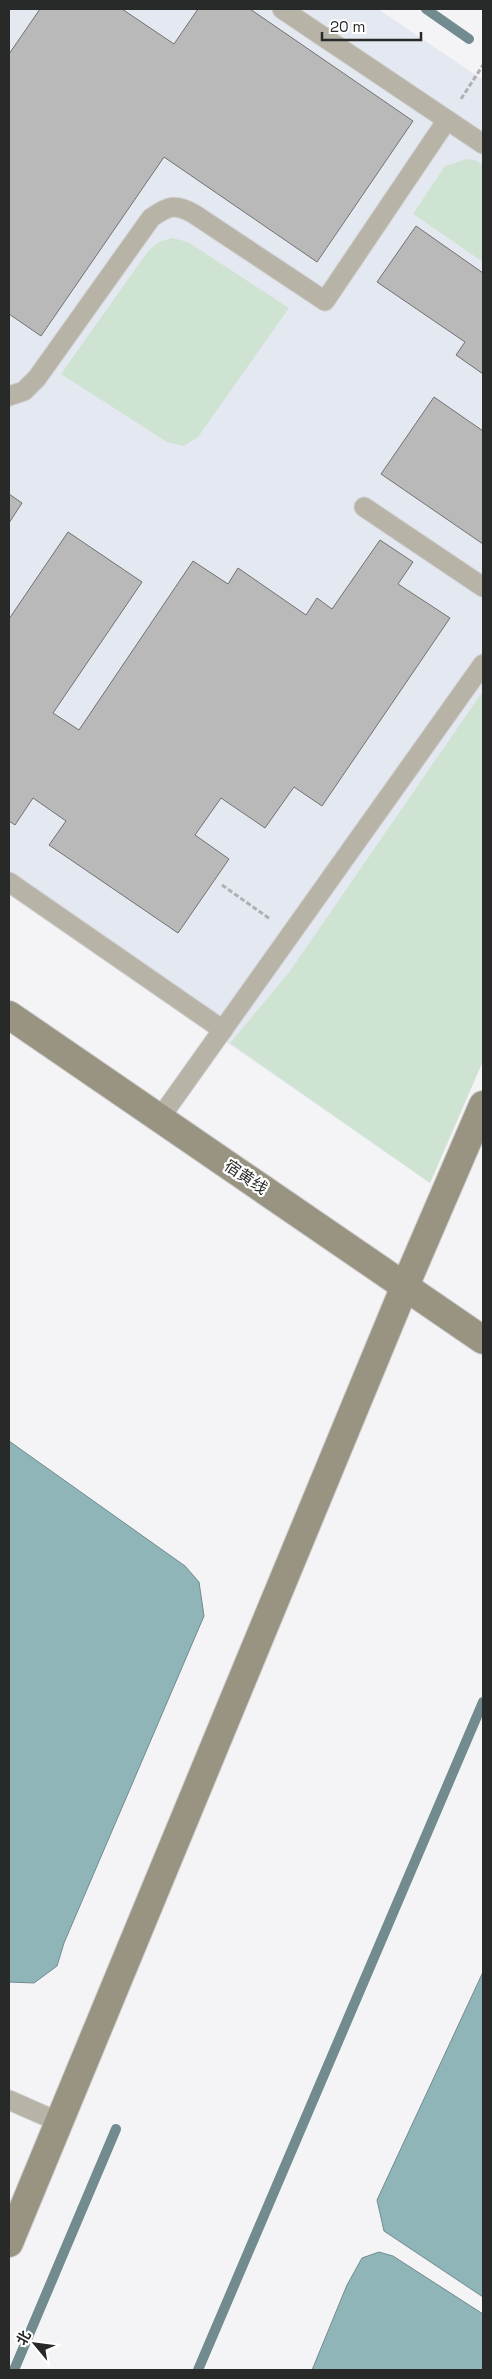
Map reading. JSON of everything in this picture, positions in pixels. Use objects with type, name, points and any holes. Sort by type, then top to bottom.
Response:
[{"type":"street","name":"宿黄线","points":[[9,1015],[483,1340]]},
{"type":"street","points":[[9,2243],[405,1286],[483,1105]]},
{"type":"lane","points":[[282,9],[483,144]]},
{"type":"lane","points":[[9,396],[24,391],[37,378],[151,218],[164,209],[180,206],[194,214],[325,301],[447,120]]},
{"type":"lane","points":[[364,507],[483,587]]},
{"type":"lane","points":[[160,1118],[483,664]]},
{"type":"lane","points":[[9,882],[223,1030]]},
{"type":"lane","points":[[9,2100],[59,2122]]},
{"type":"path","points":[[447,120],[483,65]]},
{"type":"path","points":[[222,884],[291,934]]},
{"type":"shaded area","points":[[9,9],[378,9],[483,80],[483,1061],[430,1183],[9,892]]},
{"type":"green space","points":[[467,159],[475,160],[483,165],[483,262],[413,214],[445,166]]},
{"type":"green space","points":[[172,238],[188,242],[289,308],[198,437],[184,446],[167,442],[61,374],[148,251],[159,242]]},
{"type":"green space","points":[[483,691],[483,1061],[430,1183],[230,1043],[290,971]]},
{"type":"water","points":[[9,1441],[185,1566],[199,1582],[204,1616],[64,1943],[57,1966],[34,1983],[9,1982]]},
{"type":"water","points":[[483,1972],[483,2297],[384,2231],[377,2200]]},
{"type":"water","points":[[379,2252],[393,2256],[483,2314],[483,2370],[312,2370],[347,2285],[362,2258]]},
{"type":"building","points":[[40,9],[122,9],[174,44],[198,9],[250,9],[413,121],[317,262],[164,157],[41,336],[9,314],[9,54]]},
{"type":"building","points":[[416,226],[483,273],[483,374],[456,355],[465,342],[377,282]]},
{"type":"building","points":[[434,397],[483,431],[483,544],[381,474]]},
{"type":"building","points":[[9,494],[22,503],[9,523]]},
{"type":"building","points":[[68,532],[142,582],[53,713],[79,730],[193,561],[228,584],[238,568],[306,615],[317,598],[332,609],[380,540],[413,562],[398,584],[450,618],[322,806],[294,787],[265,828],[221,798],[195,835],[229,859],[178,933],[49,845],[66,821],[33,798],[15,825],[9,821],[9,619]]},
{"type":"waterway","points":[[426,9],[469,39]]},
{"type":"waterway","points":[[198,2370],[483,1702]]},
{"type":"waterway","points":[[14,2370],[116,2129]]}]
